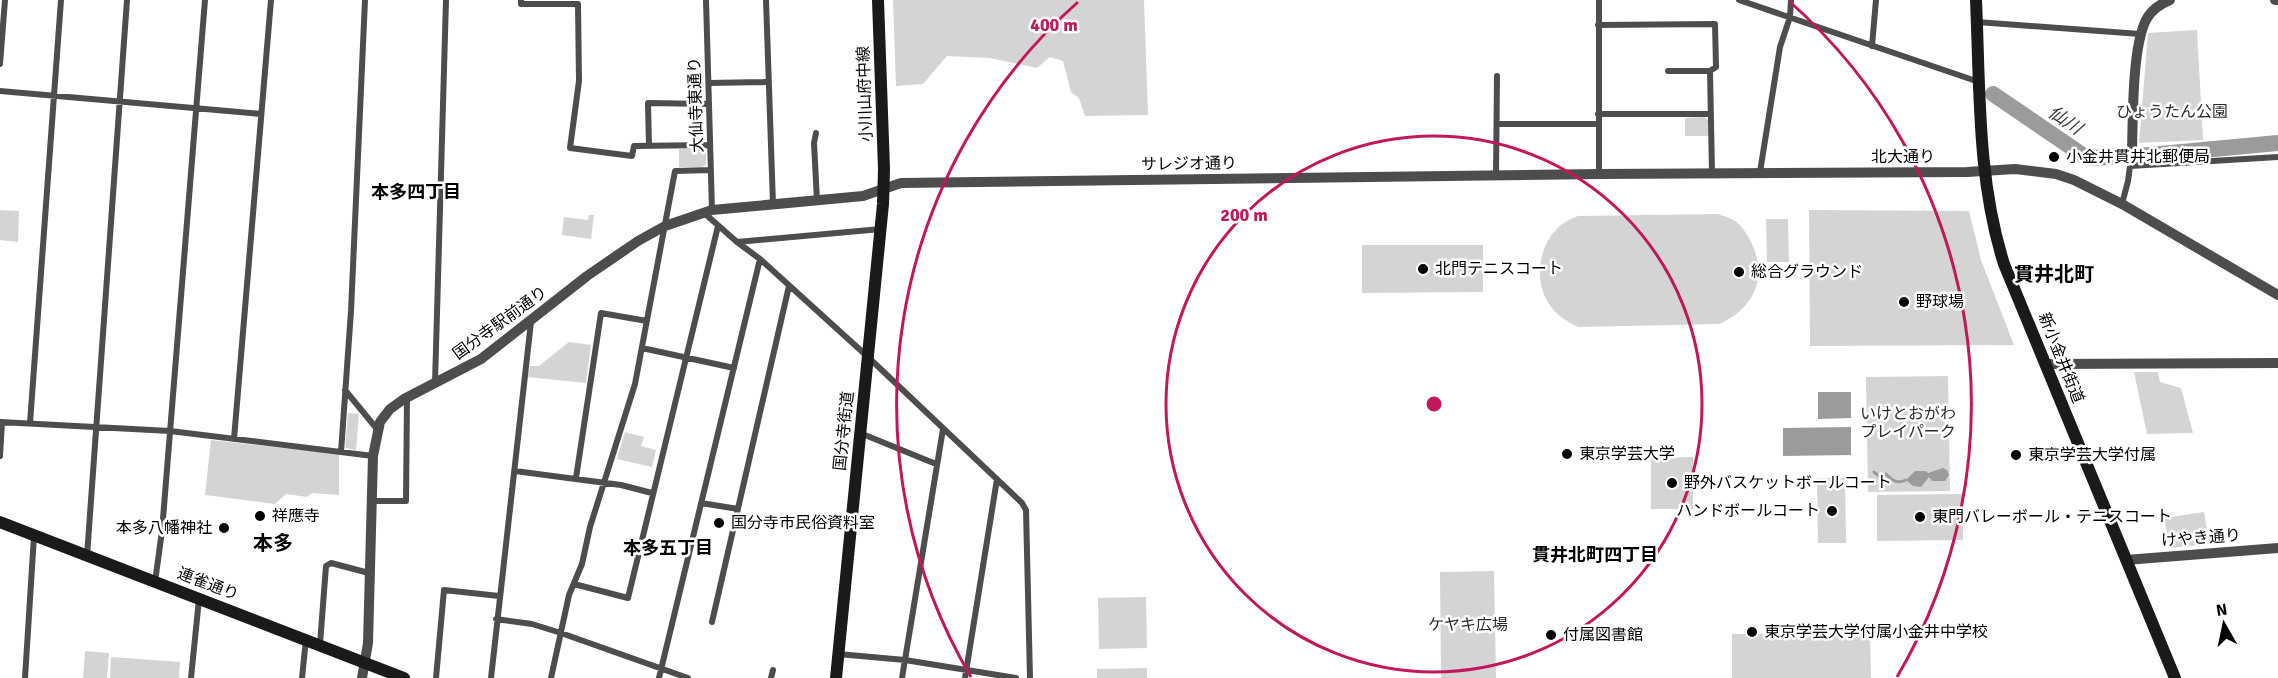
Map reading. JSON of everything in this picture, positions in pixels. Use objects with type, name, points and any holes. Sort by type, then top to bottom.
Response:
[{"type":"main road","name":"小川山府中線","points":[[878,0],[884,188]]},
{"type":"main road","name":"新小金井街道","points":[[1976,0],[1984,171],[1996,238],[2004,264],[2175,678]]},
{"type":"main road","name":"国分寺街道","points":[[836,678],[884,188]]},
{"type":"main road","name":"連雀通り","points":[[0,522],[306,638],[404,678]]},
{"type":"street","points":[[0,64],[5,0]]},
{"type":"street","points":[[30,423],[61,0]]},
{"type":"street","points":[[87,556],[127,0]]},
{"type":"street","points":[[156,582],[205,0]]},
{"type":"street","points":[[234,439],[271,0]]},
{"type":"street","points":[[341,452],[351,311],[365,0]]},
{"type":"street","points":[[435,384],[446,0]]},
{"type":"street","points":[[521,0],[521,4],[578,4],[579,81],[570,148],[632,156],[634,146],[711,145]]},
{"type":"street","name":"大仙寺東通り","points":[[706,0],[711,145],[708,211]]},
{"type":"street","points":[[766,0],[773,204]]},
{"type":"street","points":[[1599,0],[1599,174]]},
{"type":"street","points":[[1738,0],[1979,82]]},
{"type":"street","points":[[1760,172],[1780,47],[1790,17],[1791,0]]},
{"type":"street","points":[[1872,46],[1876,0]]},
{"type":"street","points":[[2122,204],[2132,150],[2140,34],[2155,4],[2170,0]]},
{"type":"street","points":[[1976,22],[2140,34]]},
{"type":"street","points":[[1598,25],[1715,24],[1716,67],[1710,71],[1668,71]]},
{"type":"street","points":[[1710,71],[1712,173]]},
{"type":"street","points":[[1496,176],[1497,76]]},
{"type":"street","points":[[709,83],[768,82]]},
{"type":"street","points":[[0,91],[261,114]]},
{"type":"street","points":[[649,146],[648,103],[709,104]]},
{"type":"street","points":[[1598,114],[1711,114]]},
{"type":"street","points":[[1497,124],[1598,124]]},
{"type":"street","points":[[816,133],[814,143],[817,201]]},
{"type":"street","points":[[2130,166],[2278,157]]},
{"type":"street","name":"北大通り","points":[[1496,176],[2015,169],[2056,174],[2094,189],[2122,204],[2278,295]]},
{"type":"street","points":[[551,678],[569,595],[582,564],[591,527],[635,384],[675,171],[711,170]]},
{"type":"street","name":"サレジオ通り","points":[[884,188],[901,183],[1496,176]]},
{"type":"street","name":"国分寺駅前通り","points":[[377,429],[384,415],[406,398],[482,359],[587,276],[638,241],[665,226],[708,211],[862,196],[884,188]]},
{"type":"street","points":[[708,211],[718,226],[760,259],[868,357],[1022,503],[1026,510],[1030,678]]},
{"type":"street","points":[[574,584],[628,598],[718,226]]},
{"type":"street","points":[[737,242],[881,229]]},
{"type":"street","points":[[659,678],[760,259]]},
{"type":"street","points":[[712,622],[789,286]]},
{"type":"street","points":[[576,478],[601,313],[647,321]]},
{"type":"street","points":[[490,678],[531,322]]},
{"type":"street","points":[[642,348],[734,368]]},
{"type":"street","points":[[2046,364],[2278,363]]},
{"type":"street","points":[[345,390],[377,429],[371,501],[368,643],[362,678]]},
{"type":"street","points":[[371,501],[406,501],[406,398]]},
{"type":"street","points":[[0,456],[1,422],[170,431],[373,456]]},
{"type":"street","points":[[902,678],[943,429]]},
{"type":"street","points":[[860,433],[936,464]]},
{"type":"street","points":[[515,471],[605,482],[652,493]]},
{"type":"street","points":[[965,678],[997,479]]},
{"type":"street","points":[[701,503],[738,508]]},
{"type":"street","points":[[25,678],[34,535]]},
{"type":"street","name":"けやき通り","points":[[2126,560],[2278,548]]},
{"type":"street","points":[[320,644],[326,566],[331,563],[369,573]]},
{"type":"street","points":[[436,678],[444,590],[499,596]]},
{"type":"street","points":[[192,678],[199,599]]},
{"type":"street","points":[[496,619],[532,624],[688,678]]},
{"type":"street","points":[[302,678],[306,638]]},
{"type":"street","points":[[838,654],[905,660],[1016,678]]},
{"type":"street","points":[[771,678],[773,670]]},
{"type":"green space","points":[[893,0],[1144,0],[1148,115],[1085,116],[1079,98],[1071,92],[1063,61],[1050,57],[1037,68],[990,58],[947,56],[923,84],[896,86]]},
{"type":"green space","name":"ひょうたん公園","points":[[2197,30],[2203,140],[2139,143],[2148,33]]},
{"type":"green space","points":[[1704,117],[1708,120],[1708,136],[1685,136],[1685,118]]},
{"type":"green space","points":[[679,149],[702,149],[706,154],[706,165],[679,167]]},
{"type":"green space","points":[[0,210],[19,211],[18,242],[0,240]]},
{"type":"green space","name":"野球場","points":[[1809,210],[1969,211],[1981,260],[2014,345],[1810,346]]},
{"type":"green space","points":[[1718,214],[1733,220],[1744,230],[1756,253],[1758,266],[1758,278],[1750,300],[1731,318],[1719,324],[1578,327],[1558,314],[1546,298],[1540,276],[1543,253],[1553,233],[1571,219],[1578,216]]},
{"type":"green space","points":[[589,215],[594,215],[591,239],[562,235],[564,217],[588,220]]},
{"type":"green space","points":[[1766,219],[1788,219],[1789,262],[1767,262]]},
{"type":"green space","name":"北門テニスコート","points":[[1362,245],[1483,245],[1483,292],[1362,293]]},
{"type":"green space","points":[[569,342],[591,345],[586,383],[528,377],[530,366],[539,366]]},
{"type":"green space","points":[[2134,372],[2158,372],[2160,382],[2181,388],[2193,433],[2147,434]]},
{"type":"green space","name":"いけとおがわ プレイパーク","points":[[1948,376],[1950,491],[1868,492],[1866,377]]},
{"type":"green space","points":[[348,413],[359,414],[356,450],[345,448]]},
{"type":"green space","points":[[625,432],[644,437],[641,446],[656,450],[652,467],[617,459]]},
{"type":"green space","points":[[211,440],[339,454],[339,495],[312,493],[307,497],[286,494],[275,504],[205,495]]},
{"type":"green space","name":"野外バスケットボールコート","points":[[1693,457],[1693,509],[1651,509],[1651,458]]},
{"type":"green space","name":"ハンドボールコート","points":[[1817,478],[1845,478],[1846,543],[1818,543]]},
{"type":"green space","name":"東門バレーボール・テニスコート","points":[[1963,494],[1963,540],[1877,541],[1877,495]]},
{"type":"green space","points":[[2204,512],[2209,544],[2170,548],[2164,518]]},
{"type":"green space","name":"ケヤキ広場","points":[[1494,571],[1496,678],[1441,678],[1440,572]]},
{"type":"green space","points":[[1146,597],[1147,648],[1099,649],[1098,598]]},
{"type":"green space","points":[[1870,632],[1871,678],[1732,678],[1732,634]]},
{"type":"green space","points":[[85,651],[109,653],[107,678],[83,678]]},
{"type":"green space","points":[[111,657],[180,662],[179,678],[110,678]]},
{"type":"green space","points":[[1147,668],[1147,678],[1097,678],[1097,669]]},
{"type":"shaded area","points":[[1818,392],[1851,392],[1851,418],[1818,419]]},
{"type":"shaded area","points":[[1851,427],[1851,455],[1783,456],[1783,428]]},
{"type":"shaded area","points":[[1943,468],[1949,475],[1945,481],[1932,481],[1929,477],[1921,487],[1913,486],[1906,480],[1915,471],[1928,473]]},
{"type":"waterway","name":"仙川","points":[[1993,94],[2084,156],[2093,158],[2123,156]]},
{"type":"waterway","name":"仙川","points":[[2139,156],[2278,143]]},
{"type":"waterway","points":[[1874,472],[1879,476],[1886,474],[1898,482],[1906,480]]},
{"type":"place","name":"小金井貫井北郵便局","points":[[2054,157]]},
{"type":"place","name":"北門テニスコート","points":[[1423,269]]},
{"type":"place","name":"総合グラウンド","points":[[1739,272]]},
{"type":"place","name":"野球場","points":[[1904,302]]},
{"type":"place","name":"東京学芸大学","points":[[1567,454]]},
{"type":"place","name":"東京学芸大学付属","points":[[2016,455]]},
{"type":"place","name":"野外バスケットボールコート","points":[[1672,483]]},
{"type":"place","name":"ハンドボールコート","points":[[1832,511]]},
{"type":"place","name":"祥應寺","points":[[260,516]]},
{"type":"place","name":"東門バレーボール・テニスコート","points":[[1920,517]]},
{"type":"place","name":"国分寺市民俗資料室","points":[[719,523]]},
{"type":"place","name":"本多八幡神社","points":[[224,528]]},
{"type":"place","name":"東京学芸大学付属小金井中学校","points":[[1752,632]]},
{"type":"place","name":"付属図書館","points":[[1551,635]]},
{"type":"district","name":"本多四丁目","points":[[416,192]]},
{"type":"district","name":"貫井北町","points":[[2054,274]]},
{"type":"district","name":"本多","points":[[273,543]]},
{"type":"district","name":"本多五丁目","points":[[668,548]]},
{"type":"district","name":"貫井北町四丁目","points":[[1595,555]]}]
